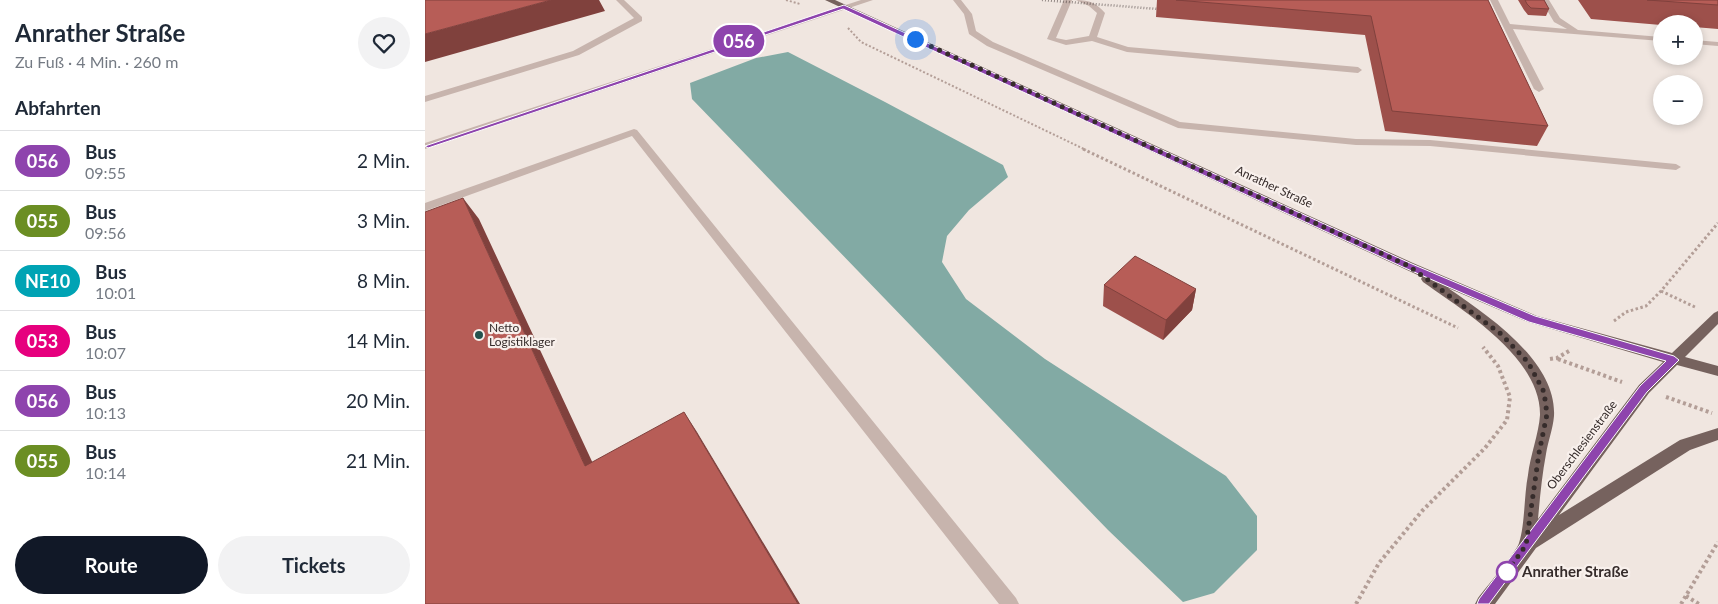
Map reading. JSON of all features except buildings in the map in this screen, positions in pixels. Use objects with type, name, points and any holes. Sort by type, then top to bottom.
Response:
[{"type":"main road","name":"Anrather Straße","points":[[829,0],[1409,266],[1533,319],[1591,337],[1718,371]]},
{"type":"main road","points":[[1409,266],[1501,334],[1528,362],[1544,392],[1547,414],[1539,453],[1526,545]]},
{"type":"main road","name":"Oberschlesienstraße","points":[[1484,604],[1526,545],[1644,389],[1717,317]]},
{"type":"main road","points":[[1526,545],[1685,445],[1718,434]]},
{"type":"street","points":[[425,99],[576,53],[639,19],[620,0]]},
{"type":"street","points":[[425,146],[869,0]]},
{"type":"street","points":[[957,0],[968,14],[972,32],[990,44],[1178,125],[1356,142],[1430,143],[1676,167]]},
{"type":"street","points":[[1067,0],[1051,39],[1066,43],[1092,38],[1127,49],[1358,70]]},
{"type":"street","points":[[1081,0],[1091,4],[1101,13],[1092,38]]},
{"type":"street","points":[[1494,0],[1539,90]]},
{"type":"street","points":[[1545,0],[1557,20],[1569,28],[1584,33]]},
{"type":"street","points":[[1507,26],[1653,39]]},
{"type":"street","points":[[1703,43],[1718,44]]},
{"type":"street","points":[[425,207],[634,132],[1010,604]]},
{"type":"path","points":[[786,0],[800,4],[845,26],[861,42],[1465,333]]},
{"type":"path","points":[[1557,358],[1626,312],[1646,306],[1718,224]]},
{"type":"path","points":[[1661,291],[1717,317]]},
{"type":"path","points":[[1355,604],[1379,563],[1416,518],[1485,448],[1507,420],[1510,397],[1498,366],[1480,343]]},
{"type":"path","points":[[1681,604],[1718,542]]},
{"type":"path","points":[[1686,596],[1699,604]]},
{"type":"water","points":[[788,52],[1003,165],[1008,177],[969,210],[947,236],[942,262],[966,299],[1045,359],[1226,476],[1257,516],[1257,550],[1214,593],[1183,602],[1108,530],[692,99],[690,83],[756,58]]},
{"type":"railway","points":[[1042,0],[1158,9]]},
{"type":"bus line","name":"056","points":[[425,146],[844,7],[1112,128],[1409,266],[1533,319],[1674,360],[1644,389],[1526,545],[1484,604]]},
{"type":"place","name":"Netto Logistiklager","points":[[479,335]]},
{"type":"place","name":"Anrather Straße","points":[[1507,572]]},
{"type":"route","points":[[915,39],[1409,266],[1501,334],[1528,362],[1544,392],[1547,414],[1539,453],[1526,545],[1507,572]]}]
